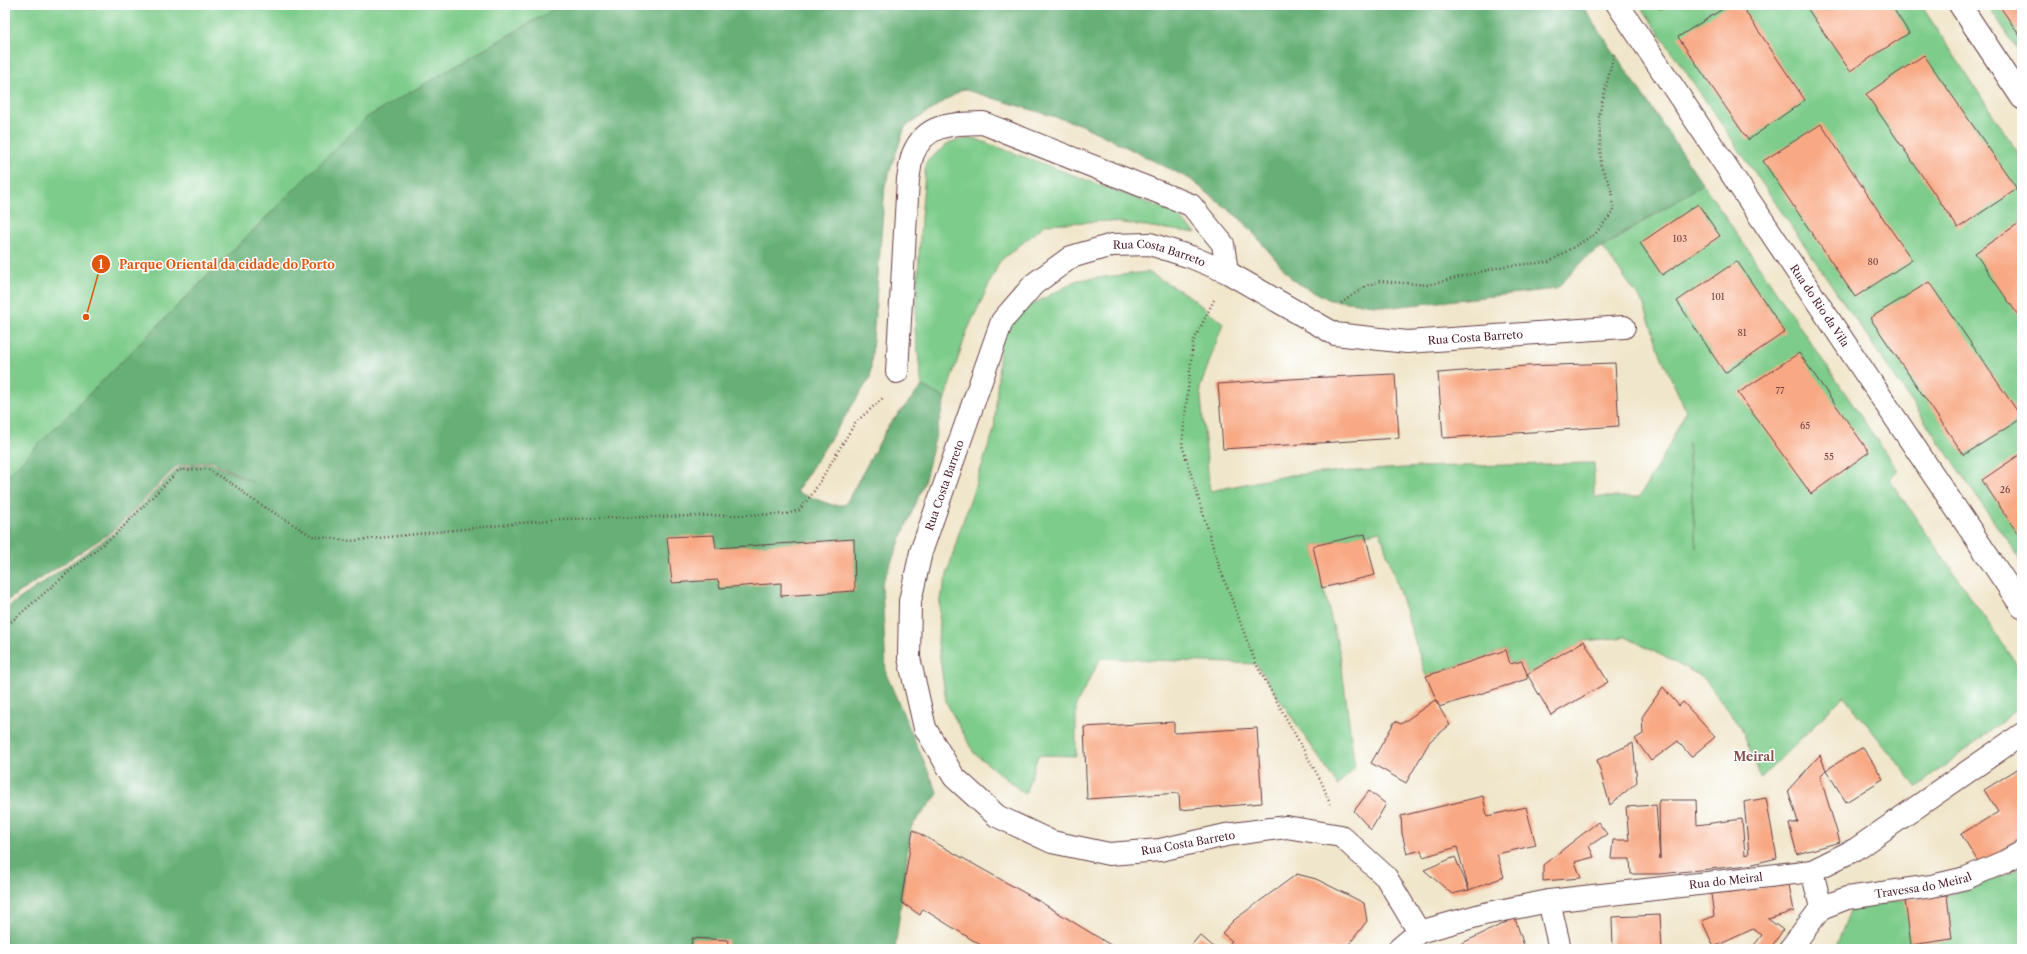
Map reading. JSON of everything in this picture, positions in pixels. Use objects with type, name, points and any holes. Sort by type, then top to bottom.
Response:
[{"type":"street","name":"Rua do Rio da Vila","points":[[1618,5],[2022,607]]},
{"type":"street","points":[[1960,5],[2022,98]]},
{"type":"street","points":[[897,372],[908,179],[913,154],[925,135],[947,124],[983,123],[1190,205],[1223,244],[1228,272]]},
{"type":"street","name":"Rua Costa Barreto","points":[[1341,836],[1286,827],[1226,836],[1160,850],[1109,854],[1052,842],[997,816],[954,777],[925,728],[909,658],[910,600],[921,552],[1002,321],[1034,284],[1072,256],[1112,245],[1150,244],[1191,257],[1228,272],[1335,334],[1407,342],[1624,327]]},
{"type":"street","name":"Rua do Meiral","points":[[1399,949],[1419,932],[1484,914],[1549,901],[1812,871],[1856,849],[2022,734]]},
{"type":"street","points":[[1341,836],[1386,877],[1419,932]]},
{"type":"street","name":"Travessa do Meiral","points":[[1821,908],[1847,898],[1932,886],[1966,878],[2004,862],[2022,852]]},
{"type":"street","points":[[1790,949],[1821,908],[1812,871]]},
{"type":"street","points":[[1549,901],[1560,949]]},
{"type":"path","points":[[1314,322],[1366,286],[1380,281],[1428,285],[1504,266],[1549,262],[1594,234],[1613,212],[1611,187],[1601,167],[1599,115],[1614,53],[1632,25]]},
{"type":"path","points":[[1228,272],[1193,342],[1182,445],[1218,566],[1256,664],[1322,784],[1341,836]]},
{"type":"path","points":[[5,627],[71,570],[116,534],[179,470],[207,469],[237,487],[250,498],[312,536],[351,540],[558,519],[787,514],[799,510],[813,493],[855,423],[881,402],[890,389],[897,372]]},
{"type":"green space","points":[[5,5],[561,5],[366,118],[5,478]]},
{"type":"green space","points":[[561,5],[1582,5],[1703,184],[1588,256],[1556,289],[1393,307],[1330,300],[1294,281],[1244,222],[1190,179],[1082,125],[963,89],[905,127],[885,185],[870,378],[796,492],[832,505],[845,505],[889,425],[922,386],[945,398],[924,483],[882,584],[886,674],[938,794],[911,827],[895,949],[5,949],[5,609],[114,533],[178,468],[210,463],[253,482],[211,461],[177,466],[113,531],[5,602],[5,478],[366,118]]},
{"type":"green space","points":[[1640,5],[1921,5],[2022,159],[2022,563]]},
{"type":"green space","points":[[1988,5],[2022,5],[2022,56]]},
{"type":"green space","points":[[973,138],[1173,212],[1196,233],[1108,221],[1046,224],[1000,261],[967,331],[945,398],[922,386],[915,329],[921,218],[926,162],[950,142]]},
{"type":"green space","points":[[1703,184],[1898,471],[1889,479],[2022,672],[2022,706],[1917,787],[1844,696],[1761,778],[1741,727],[1703,677],[1626,637],[1584,641],[1527,674],[1522,661],[1510,664],[1506,650],[1426,676],[1380,531],[1313,546],[1340,654],[1355,767],[1338,786],[1256,664],[1101,658],[1076,705],[1076,756],[1038,755],[1025,794],[974,753],[946,702],[938,644],[940,599],[958,536],[994,430],[1002,321],[1078,280],[1148,272],[1189,296],[1223,323],[1200,388],[1210,491],[1290,475],[1421,467],[1594,463],[1594,497],[1639,497],[1664,455],[1686,411],[1662,358],[1643,303],[1603,248]]},
{"type":"green space","points":[[2022,867],[2022,949],[1835,949],[1851,908],[1947,895],[1987,882]]},
{"type":"building","points":[[1657,5],[1667,5],[1660,9]]},
{"type":"building","points":[[1729,5],[1741,5],[1805,100],[1748,140],[1678,37]]},
{"type":"building","points":[[1805,5],[1891,5],[1909,33],[1850,71]]},
{"type":"building","points":[[2005,5],[2022,5],[2022,39],[2001,8]]},
{"type":"building","points":[[1924,55],[2017,189],[1958,228],[1866,94]]},
{"type":"building","points":[[1821,124],[1912,260],[1855,297],[1763,161]]},
{"type":"building","points":[[1698,204],[1720,236],[1662,275],[1640,243]]},
{"type":"building","points":[[2022,221],[2022,321],[1975,253]]},
{"type":"building","points":[[1737,261],[1785,332],[1725,373],[1677,301]]},
{"type":"building","points":[[1929,282],[2022,418],[1964,455],[1870,318]]},
{"type":"building","points":[[1799,353],[1869,452],[1811,494],[1738,393]]},
{"type":"building","points":[[1615,363],[1619,426],[1443,438],[1438,373],[1526,366]]},
{"type":"building","points":[[1395,374],[1399,438],[1223,449],[1218,384]]},
{"type":"building","points":[[2022,453],[2022,540],[1982,480]]},
{"type":"building","points":[[1365,534],[1375,575],[1322,588],[1313,546]]},
{"type":"building","points":[[714,535],[716,548],[854,539],[855,591],[781,596],[781,583],[720,588],[718,580],[672,583],[667,537]]},
{"type":"building","points":[[1584,641],[1608,682],[1551,715],[1527,674]]},
{"type":"building","points":[[1506,650],[1510,664],[1522,661],[1527,674],[1527,679],[1439,707],[1450,725],[1430,741],[1406,783],[1371,763],[1395,721],[1401,724],[1435,700],[1439,706],[1426,676]]},
{"type":"building","points":[[1663,687],[1679,706],[1683,702],[1715,737],[1691,757],[1678,741],[1651,761],[1635,739],[1643,734],[1642,717]]},
{"type":"building","points":[[1174,722],[1174,733],[1257,728],[1262,803],[1180,810],[1179,793],[1087,799],[1084,727]]},
{"type":"building","points":[[1633,743],[1637,782],[1610,805],[1597,760]]},
{"type":"building","points":[[1863,747],[1883,779],[1846,802],[1826,770]]},
{"type":"building","points":[[1820,755],[1826,770],[1820,776],[1840,842],[1797,854],[1789,824],[1798,822],[1788,790]]},
{"type":"building","points":[[2022,766],[2022,840],[1980,865],[1961,834],[1998,812],[1984,790]]},
{"type":"building","points":[[1369,791],[1386,804],[1371,830],[1354,811]]},
{"type":"building","points":[[1483,796],[1487,816],[1526,807],[1536,845],[1497,854],[1504,877],[1469,890],[1457,847],[1423,857],[1421,850],[1407,854],[1402,833],[1401,816]]},
{"type":"building","points":[[1766,798],[1777,858],[1749,865],[1660,874],[1631,874],[1630,859],[1611,859],[1613,840],[1629,840],[1626,807],[1656,805],[1660,859],[1659,800],[1696,800],[1697,825],[1742,819],[1745,855],[1749,854],[1744,802]]},
{"type":"building","points":[[1598,822],[1607,834],[1589,846],[1594,857],[1575,862],[1581,878],[1543,881],[1543,865]]},
{"type":"building","points":[[913,830],[1039,901],[1117,949],[987,949],[923,909],[920,915],[901,902]]},
{"type":"building","points":[[1455,857],[1469,890],[1452,894],[1424,870]]},
{"type":"building","points":[[1297,874],[1316,879],[1364,903],[1367,921],[1350,943],[1342,949],[1224,949],[1232,941],[1222,933],[1234,920]]},
{"type":"building","points":[[1789,885],[1794,911],[1768,919],[1783,930],[1770,949],[1751,949],[1762,935],[1753,929],[1714,947],[1702,921],[1714,916],[1711,894]]},
{"type":"building","points":[[1947,895],[1952,939],[1911,945],[1905,900]]},
{"type":"building","points":[[1660,915],[1662,949],[1613,949],[1612,917]]},
{"type":"building","points":[[1515,918],[1525,949],[1457,949],[1456,946]]},
{"type":"building","points":[[1200,935],[1216,949],[1188,949]]},
{"type":"building","points":[[692,938],[728,940],[727,949],[691,949]]},
{"type":"place","name":"Parque Oriental da cidade do Porto","points":[[86,317]]},
{"type":"district","name":"Meiral","points":[[1754,757]]}]
